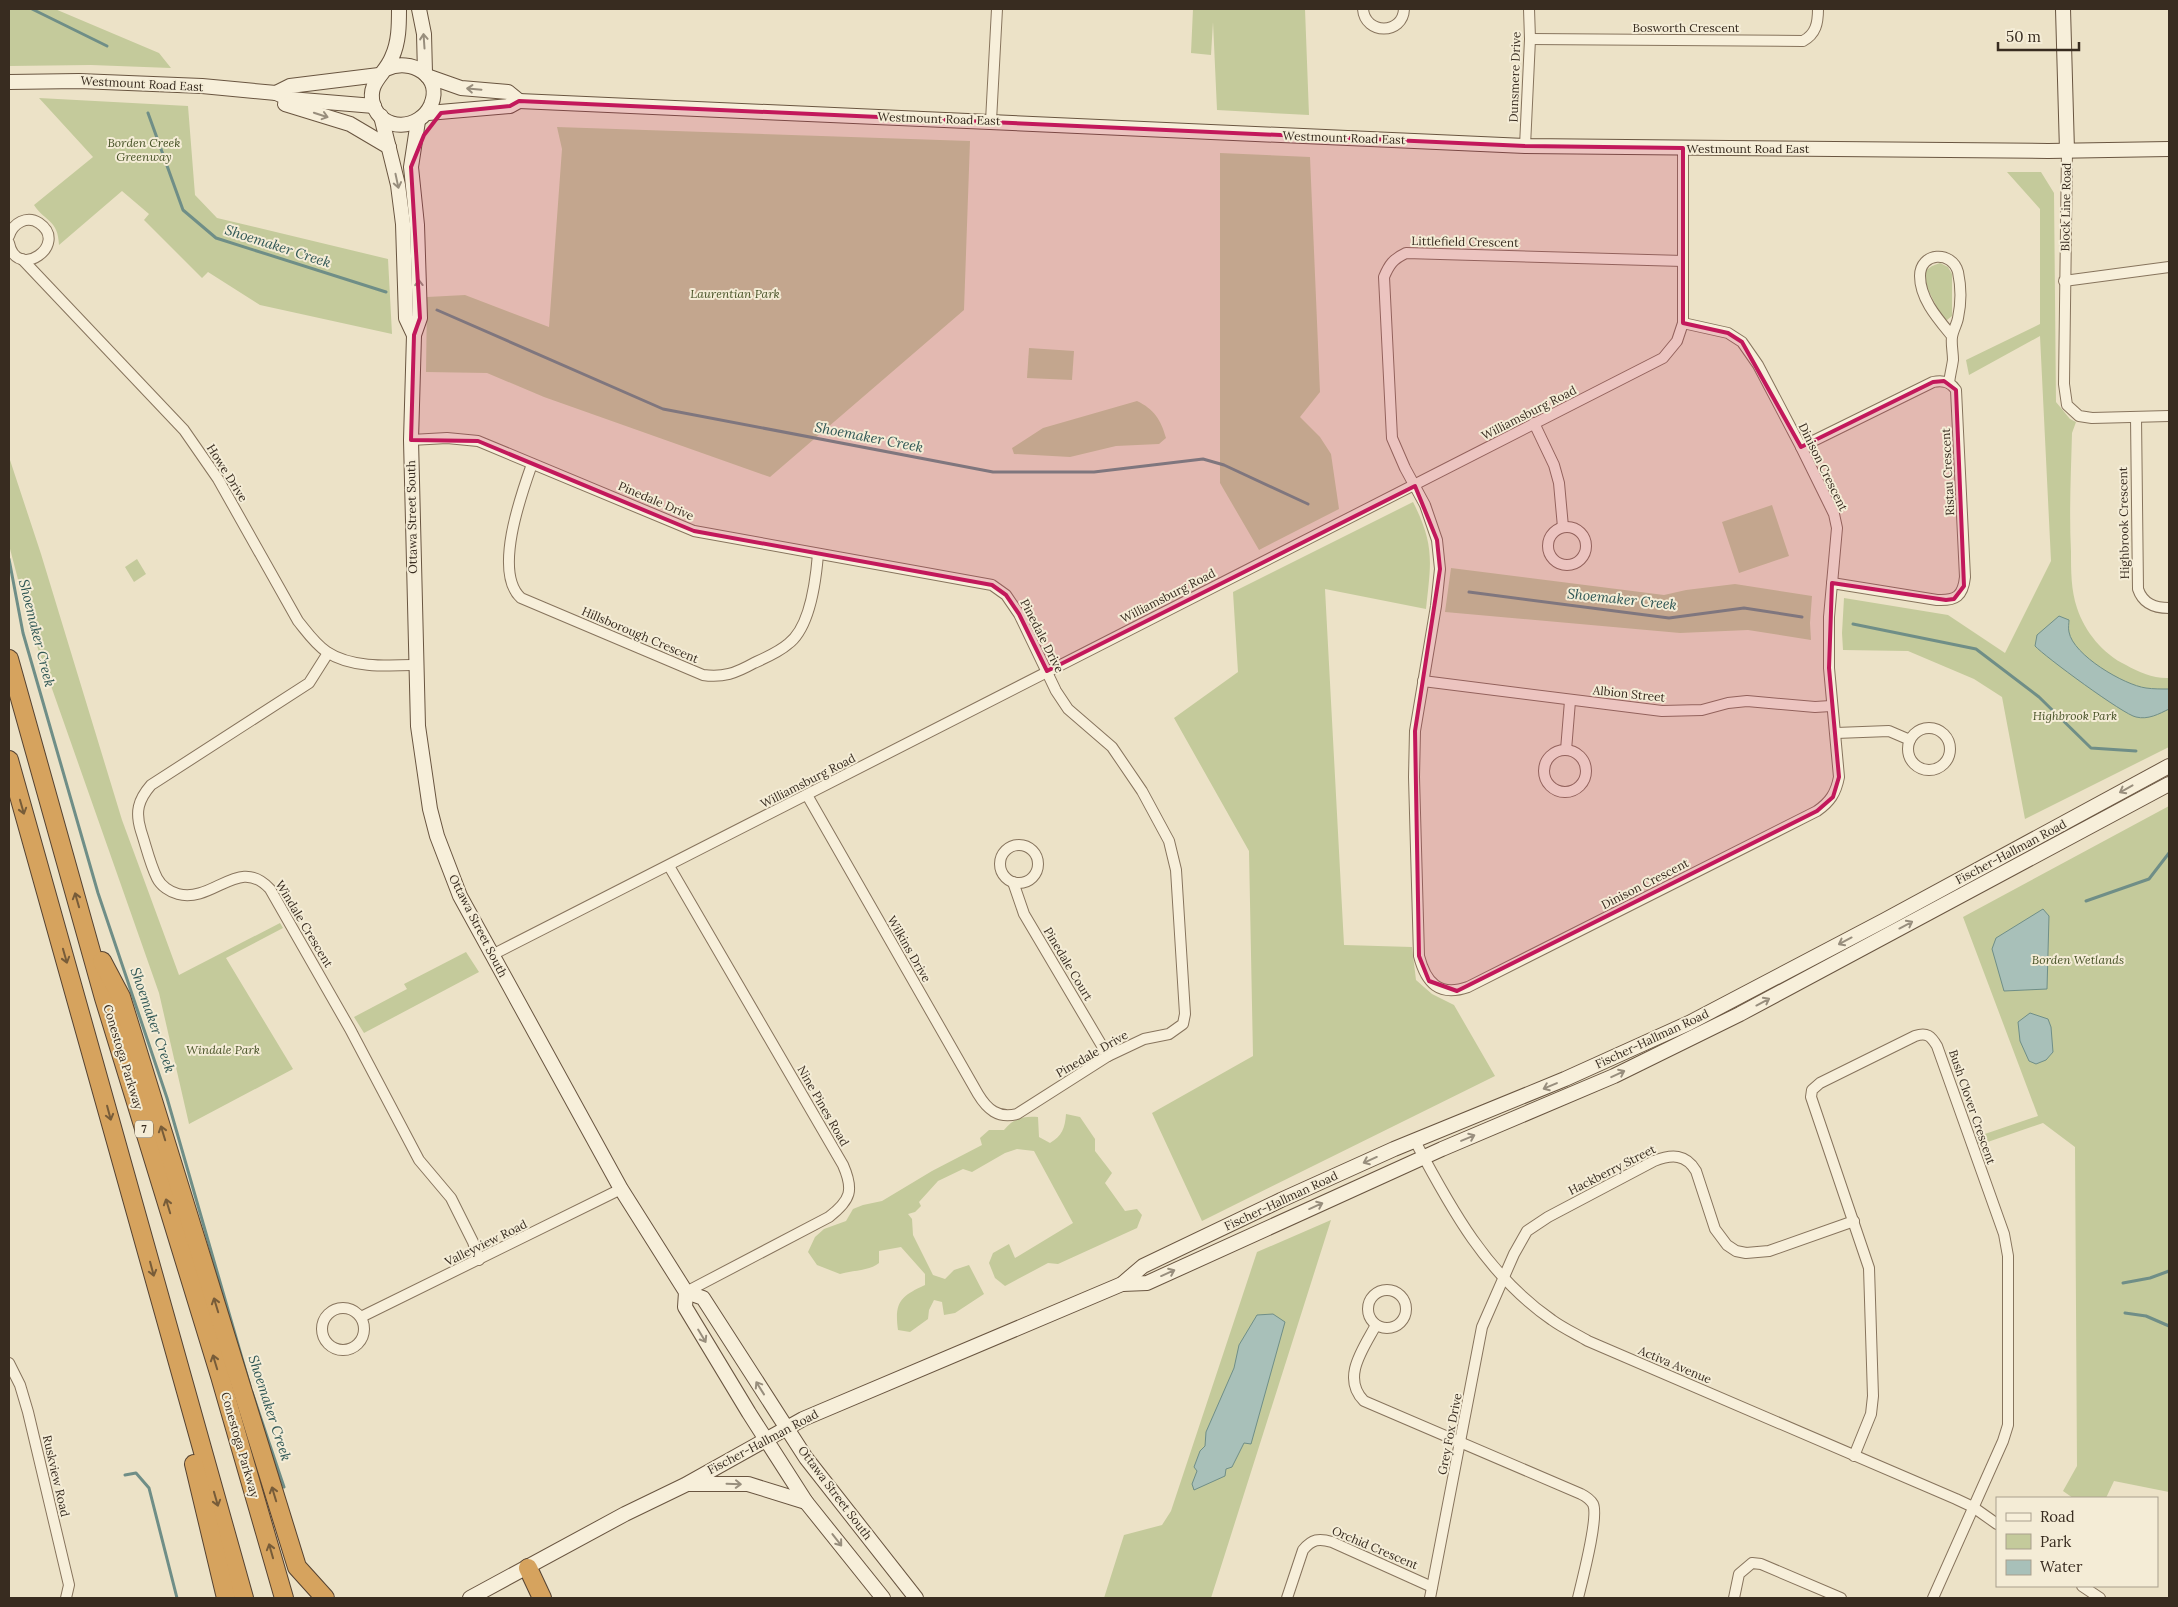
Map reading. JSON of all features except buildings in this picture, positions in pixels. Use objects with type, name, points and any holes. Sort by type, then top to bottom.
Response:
[{"type":"highway","name":"Conestoga Parkway","points":[[9,659],[86,931],[284,1595]]},
{"type":"highway","points":[[9,760],[75,989],[188,1402],[244,1598]]},
{"type":"highway","points":[[86,931],[121,997],[296,1567],[325,1598]]},
{"type":"highway","points":[[188,1402],[188,1438],[226,1598]]},
{"type":"highway","points":[[534,1565],[542,1598]]},
{"type":"main road","points":[[399,9],[398,36],[392,58],[372,90],[398,185],[403,224],[406,318],[414,335]]},
{"type":"main road","points":[[414,335],[420,318],[417,225],[411,167],[433,101],[432,88],[426,75],[424,34],[419,9]]},
{"type":"main road","name":"Block Line Road","points":[[2063,9],[2067,151]]},
{"type":"main road","points":[[276,93],[290,86],[382,72],[402,64],[410,65],[426,75],[461,88],[508,92],[519,101],[510,106],[429,115],[403,125],[394,124],[377,111]]},
{"type":"main road","name":"Westmount Road East","points":[[9,82],[79,81],[202,86],[276,93],[290,99],[377,111]]},
{"type":"main road","points":[[260,91],[279,102],[350,124],[389,147]]},
{"type":"main road","name":"Westmount Road East","points":[[519,101],[1525,146],[2067,151],[2169,149]]},
{"type":"main road","points":[[411,167],[429,124],[429,115]]},
{"type":"main road","name":"Ottawa Street South","points":[[414,335],[411,440],[415,665],[418,726],[423,766],[437,836],[460,896],[621,1189],[686,1292],[686,1308],[806,1502],[883,1598]]},
{"type":"main road","name":"Fischer-Hallman Road","points":[[470,1598],[803,1419],[1122,1284],[1143,1266],[1281,1200],[1394,1149],[1565,1079],[1689,1023],[1885,920],[2169,766]]},
{"type":"main road","name":"Fischer-Hallman Road","points":[[1122,1284],[1147,1283],[1424,1158],[1614,1076],[1740,1014],[2169,784]]},
{"type":"main road","name":"Ottawa Street South","points":[[686,1292],[703,1298],[806,1458],[916,1598]]},
{"type":"main road","points":[[685,1484],[748,1484],[806,1502]]},
{"type":"street","points":[[991,121],[997,9]]},
{"type":"street","points":[[1363,9],[1363,15],[1369,23],[1381,29],[1391,28],[1397,24],[1402,19],[1404,9]]},
{"type":"street","name":"Dunsmere Drive","points":[[1525,146],[1530,39],[1529,9]]},
{"type":"street","name":"Bosworth Crescent","points":[[1530,39],[1803,40],[1815,31],[1818,9]]},
{"type":"street","name":"Williamsburg Road","points":[[492,955],[1663,358],[1677,341],[1683,323],[1683,148]]},
{"type":"street","name":"Block Line Road","points":[[2067,151],[2064,281],[2064,384],[2067,405],[2079,416],[2092,418],[2136,417]]},
{"type":"street","points":[[9,236],[15,224],[27,220],[39,223],[47,232],[48,245],[41,255],[35,259],[22,259]]},
{"type":"street","name":"Howe Drive","points":[[9,243],[12,252],[22,259],[184,430],[218,480],[298,621],[314,640],[328,652],[347,661],[369,664],[415,665]]},
{"type":"street","name":"Littlefield Crescent","points":[[1415,486],[1396,452],[1392,438],[1383,289],[1384,277],[1394,258],[1406,253],[1417,252],[1683,261]]},
{"type":"street","points":[[1801,447],[1932,382],[1949,382],[1953,361],[1952,336],[1960,304],[1958,271],[1949,258],[1936,256],[1926,261],[1922,266],[1921,285],[1926,300],[1952,336]]},
{"type":"street","points":[[2064,281],[2169,268]]},
{"type":"street","name":"Dinison Crescent","points":[[1415,486],[1425,504],[1437,540],[1440,569],[1436,606],[1415,731],[1414,768],[1419,956],[1423,973],[1429,981],[1447,990],[1456,991],[1468,987],[1818,811],[1826,805],[1837,789],[1839,777],[1829,668],[1832,583],[1837,528],[1834,514],[1758,365],[1742,342],[1728,333],[1683,323]]},
{"type":"street","name":"Ristau Crescent","points":[[1832,583],[1937,600],[1954,599],[1964,586],[1957,396],[1956,390],[1949,382]]},
{"type":"street","points":[[2136,417],[2169,416]]},
{"type":"street","name":"Highbrook Crescent","points":[[2136,417],[2138,589],[2140,597],[2149,604],[2158,608],[2169,608]]},
{"type":"street","points":[[1534,424],[1554,465],[1559,483],[1563,527]]},
{"type":"street","name":"Pinedale Drive","points":[[411,440],[447,438],[478,441],[694,531],[992,585],[1006,595],[1019,614],[1056,691],[1068,709],[1112,747],[1132,774],[1169,841],[1176,870],[1185,1014],[1183,1024],[1169,1034],[1144,1039],[1108,1056],[1017,1114],[1010,1116],[993,1112]]},
{"type":"street","name":"Hillsborough Crescent","points":[[532,464],[510,543],[510,581],[513,591],[521,598],[703,675],[716,677],[731,675],[789,644],[804,624],[816,572],[818,554]]},
{"type":"street","name":"Windale Crescent","points":[[328,652],[309,683],[151,785],[140,802],[138,819],[158,880],[173,893],[186,896],[204,893],[240,876],[250,876],[264,882],[270,889],[350,1029],[418,1160],[451,1198],[474,1242],[479,1260]]},
{"type":"street","name":"Albion Street","points":[[1423,682],[1570,701],[1682,712],[1702,710],[1728,702],[1747,701],[1815,707],[1831,706]]},
{"type":"street","points":[[1566,750],[1570,701]]},
{"type":"street","points":[[1920,730],[1936,730],[1942,733],[1949,743],[1948,757],[1939,768],[1925,770],[1916,766],[1911,761],[1909,754],[1910,740],[1920,730]]},
{"type":"street","points":[[1836,733],[1889,731],[1910,740]]},
{"type":"street","points":[[1566,750],[1582,758],[1586,772],[1582,784],[1572,792],[1565,793],[1553,789],[1546,782],[1544,768],[1551,755],[1558,751],[1566,750]]},
{"type":"street","name":"Wilkins Drive","points":[[807,795],[978,1094],[986,1107],[993,1112]]},
{"type":"street","name":"Nine Pines Road","points":[[669,866],[843,1165],[849,1179],[850,1188],[843,1204],[829,1217],[686,1292]]},
{"type":"street","name":"Pinedale Court","points":[[1013,882],[1024,914],[1108,1056]]},
{"type":"street","name":"Bush Clover Crescent","points":[[1854,1456],[1871,1414],[1873,1396],[1869,1268],[1813,1103],[1812,1090],[1820,1083],[1915,1036],[1927,1034],[1937,1046],[2004,1234],[2008,1256],[2008,1425],[2003,1441],[1973,1508]]},
{"type":"street","name":"Activa Avenue","points":[[1415,1141],[1457,1219],[1476,1247],[1505,1279],[1552,1320],[1588,1341],[1973,1508],[1996,1523]]},
{"type":"street","name":"Hackberry Street","points":[[1505,1279],[1514,1254],[1527,1231],[1548,1217],[1654,1161],[1669,1156],[1678,1156],[1691,1162],[1696,1171],[1715,1228],[1726,1245],[1736,1251],[1752,1254],[1769,1251],[1854,1221]]},
{"type":"street","name":"Valleyview Road","points":[[360,1317],[621,1189]]},
{"type":"street","name":"Grey Fox Drive","points":[[1430,1598],[1482,1327],[1505,1279]]},
{"type":"street","points":[[343,1308],[356,1312],[360,1317],[363,1333],[357,1344],[352,1348],[333,1347],[324,1336],[323,1323],[330,1312],[343,1308]]},
{"type":"street","points":[[1376,1325],[1360,1356],[1353,1376],[1353,1387],[1364,1401],[1588,1498],[1595,1512],[1578,1598]]},
{"type":"street","name":"Ruskview Road","points":[[9,1363],[20,1385],[28,1412],[68,1585],[66,1598]]},
{"type":"street","points":[[1933,1598],[1973,1508]]},
{"type":"street","name":"Orchid Crescent","points":[[1287,1598],[1303,1550],[1308,1543],[1316,1539],[1332,1542],[1432,1586]]},
{"type":"street","points":[[1734,1598],[1739,1574],[1752,1563],[1761,1564],[1840,1598]]},
{"type":"street","points":[[2084,1587],[2100,1598]]},
{"type":"highlighted area","points":[[519,101],[1525,146],[1683,148],[1683,323],[1728,333],[1742,342],[1801,447],[1933,382],[1944,381],[1956,390],[1964,586],[1954,599],[1946,600],[1832,583],[1829,668],[1839,777],[1833,797],[1817,811],[1457,991],[1429,981],[1419,956],[1415,731],[1440,569],[1437,540],[1415,486],[1047,671],[1019,614],[1006,595],[992,585],[694,531],[478,441],[411,440],[414,335],[420,318],[411,167],[424,135],[441,113],[510,106]]},
{"type":"green space","points":[[9,9],[55,9],[159,53],[171,68],[91,65],[9,66]]},
{"type":"green space","points":[[1193,9],[1305,9],[1309,115],[1217,110],[1213,22],[1211,55],[1191,53]]},
{"type":"green space","name":"Borden Creek Greenway","points":[[39,98],[188,106],[195,195],[217,218],[388,259],[392,334],[260,305],[208,272],[202,278],[144,220],[149,214],[122,191],[59,245],[54,225],[34,205],[93,157]]},
{"type":"green space","name":"Laurentian Park","points":[[557,127],[970,141],[964,310],[770,477],[544,397],[487,373],[426,372],[427,297],[465,295],[549,327],[562,149]]},
{"type":"green space","points":[[1220,153],[1310,157],[1320,392],[1300,417],[1320,437],[1331,454],[1339,509],[1259,550],[1220,483]]},
{"type":"green space","name":"Highbrook Park","points":[[2007,172],[2041,172],[2054,193],[2056,402],[2070,419],[2076,422],[2072,433],[2070,522],[2072,580],[2077,608],[2090,634],[2110,655],[2141,672],[2152,676],[2169,678],[2169,747],[2025,819],[2002,697],[1974,679],[1908,651],[1843,650],[1842,633],[1844,598],[1948,615],[2005,653],[2051,561],[2040,336],[1969,375],[1966,360],[2040,324],[2040,209]]},
{"type":"green space","points":[[1940,263],[1948,267],[1952,274],[1952,316],[1947,320],[1943,319],[1924,282],[1925,271]]},
{"type":"green space","points":[[1029,348],[1074,351],[1072,380],[1027,378]]},
{"type":"green space","points":[[1137,401],[1152,411],[1159,420],[1166,438],[1159,444],[1116,446],[1070,457],[1014,454],[1012,448],[1043,428]]},
{"type":"green space","name":"Windale Park","points":[[9,457],[41,554],[122,820],[179,975],[280,923],[283,928],[226,958],[293,1069],[189,1124],[159,993],[31,629],[9,545]]},
{"type":"green space","points":[[1413,502],[1425,530],[1430,554],[1426,609],[1325,589],[1344,945],[1412,947],[1416,980],[1432,994],[1454,1005],[1495,1076],[1202,1221],[1152,1113],[1253,1056],[1249,851],[1174,718],[1238,672],[1233,592]]},
{"type":"green space","points":[[1772,505],[1789,556],[1739,573],[1722,522]]},
{"type":"green space","points":[[137,559],[146,574],[134,582],[125,567]]},
{"type":"green space","points":[[1451,568],[1664,595],[1686,590],[1735,584],[1812,596],[1811,640],[1748,630],[1680,633],[1445,612]]},
{"type":"green space","name":"Borden Wetlands","points":[[2169,806],[2169,1492],[2114,1481],[2106,1497],[2072,1497],[2063,1491],[2077,1466],[2075,1147],[2043,1123],[1979,1145],[1976,1137],[2038,1116],[1963,917]]},
{"type":"green space","points":[[466,952],[479,972],[364,1033],[354,1017],[407,989],[404,984]]},
{"type":"green space","points":[[1066,1114],[1080,1117],[1095,1139],[1095,1151],[1112,1173],[1105,1183],[1125,1211],[1137,1209],[1142,1215],[1137,1228],[1058,1264],[1048,1263],[1005,1286],[995,1278],[989,1263],[993,1253],[1009,1244],[1015,1258],[1073,1223],[1034,1151],[1017,1149],[1005,1153],[972,1172],[963,1169],[938,1181],[919,1202],[921,1206],[915,1212],[908,1214],[912,1219],[913,1235],[933,1275],[945,1279],[954,1270],[969,1265],[984,1294],[955,1313],[944,1315],[942,1302],[934,1300],[929,1310],[928,1319],[910,1332],[898,1330],[897,1313],[901,1301],[910,1293],[925,1285],[925,1274],[901,1247],[879,1251],[879,1263],[871,1268],[840,1274],[817,1265],[808,1252],[815,1237],[824,1229],[846,1221],[853,1209],[882,1201],[932,1171],[982,1145],[980,1138],[989,1130],[1004,1130],[1011,1123],[1019,1119],[1038,1117],[1039,1137],[1050,1143],[1062,1131]]},
{"type":"green space","points":[[1331,1220],[1211,1598],[1104,1598],[1124,1535],[1162,1525],[1171,1511],[1257,1252]]},
{"type":"water","points":[[2059,616],[2069,620],[2069,632],[2073,641],[2089,659],[2101,668],[2137,686],[2169,689],[2169,709],[2145,718],[2129,714],[2041,652],[2035,646],[2037,635]]},
{"type":"water","points":[[2043,909],[2049,916],[2047,989],[2004,991],[1992,949],[1996,938]]},
{"type":"water","points":[[2030,1013],[2048,1019],[2051,1027],[2053,1052],[2046,1060],[2036,1064],[2029,1061],[2020,1041],[2018,1022]]},
{"type":"water","points":[[1273,1314],[1285,1322],[1251,1444],[1244,1443],[1232,1467],[1226,1469],[1225,1476],[1194,1490],[1192,1484],[1197,1471],[1194,1467],[1200,1451],[1205,1446],[1206,1432],[1234,1368],[1239,1345],[1257,1315]]},
{"type":"waterway","name":"Shoemaker Creek","points":[[32,9],[107,46]]},
{"type":"waterway","name":"Shoemaker Creek","points":[[148,113],[183,210],[216,238],[386,292]]},
{"type":"waterway","name":"Shoemaker Creek","points":[[437,310],[663,409],[993,472],[1094,472],[1203,459],[1224,465],[1308,504]]},
{"type":"waterway","name":"Shoemaker Creek","points":[[9,559],[23,633],[98,893],[167,1098],[250,1386]]},
{"type":"waterway","name":"Shoemaker Creek","points":[[1469,592],[1669,618],[1744,608],[1802,617]]},
{"type":"waterway","name":"Shoemaker Creek","points":[[1853,624],[1976,649],[2039,697],[2091,748],[2136,751]]},
{"type":"waterway","points":[[2086,901],[2149,879],[2169,853]]},
{"type":"waterway","points":[[2123,1283],[2150,1278],[2169,1271]]},
{"type":"waterway","points":[[2125,1313],[2146,1316],[2169,1326]]},
{"type":"waterway","name":"Shoemaker Creek","points":[[252,1392],[284,1487]]},
{"type":"waterway","points":[[125,1475],[136,1473],[149,1488],[177,1598]]}]
